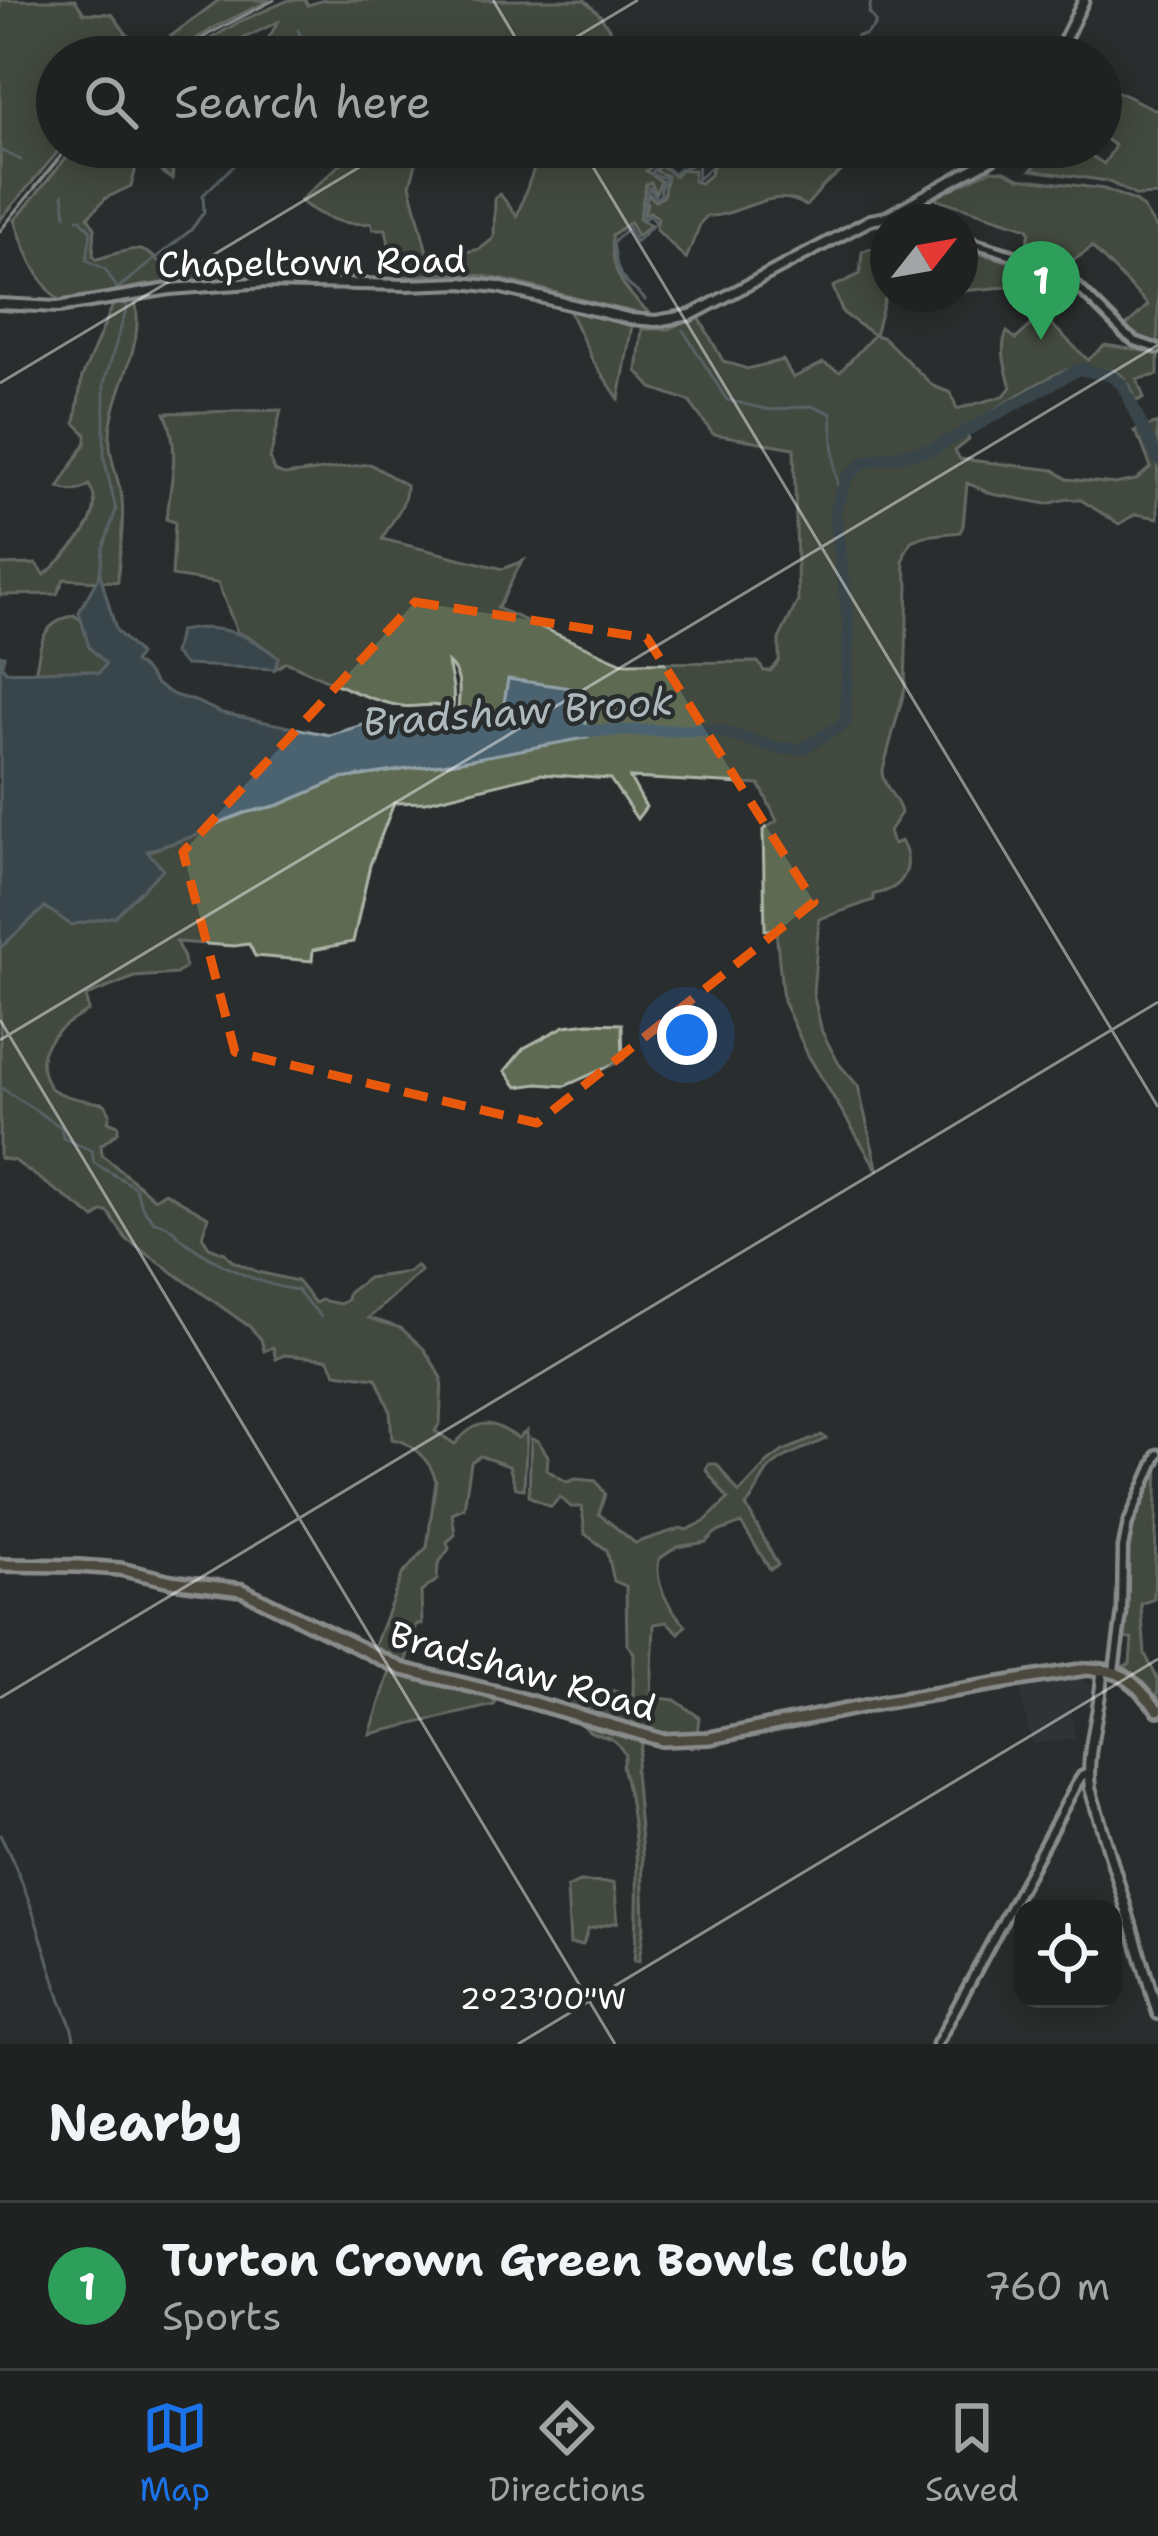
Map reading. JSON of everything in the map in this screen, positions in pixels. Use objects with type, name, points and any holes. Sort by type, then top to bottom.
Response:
[{"type":"main road","points":[[1066,36],[1084,0]]},
{"type":"main road","name":"Chapeltown Road","points":[[910,204],[975,168]]},
{"type":"main road","name":"Chapeltown Road","points":[[0,304],[63,306],[154,290],[266,282],[461,283],[498,287],[631,319],[669,320],[701,310],[870,220]]},
{"type":"main road","name":"Bradshaw Road","points":[[0,1565],[120,1569],[242,1590],[402,1669],[662,1740],[710,1738],[885,1702],[1073,1671],[1108,1670]]},
{"type":"main road","points":[[1158,1710],[1127,1676],[1108,1670],[1088,1773],[1158,2014]]},
{"type":"street","points":[[978,244],[1060,269],[1125,334],[1158,349]]},
{"type":"street","points":[[1108,1670],[1122,1613],[1125,1536],[1158,1454]]},
{"type":"street","points":[[938,2044],[1076,1785],[1088,1773]]},
{"type":"highlighted area","points":[[415,602],[647,638],[814,902],[537,1123],[235,1052],[183,852]]},
{"type":"shaded area","points":[[1079,1678],[1091,1685],[1093,1706],[1069,1705],[1075,1738],[1032,1744],[1019,1686]]},
{"type":"green space","points":[[0,0],[75,0],[84,13],[112,14],[128,36],[36,36],[36,168],[44,168],[0,220]]},
{"type":"green space","points":[[219,0],[270,0],[201,36],[171,36]]},
{"type":"green space","points":[[289,0],[305,0],[308,5],[324,0],[585,0],[614,36],[270,36],[278,22],[248,36],[215,36]]},
{"type":"green space","points":[[1122,94],[1158,111],[1158,195],[1137,196],[1107,181],[1031,170],[1122,168]]},
{"type":"green space","points":[[58,168],[135,168],[131,186],[106,198],[88,217],[95,228],[93,255],[97,259],[139,250],[153,256],[172,275],[203,269],[201,279],[60,302],[32,264],[15,220]]},
{"type":"green space","points":[[336,168],[415,168],[410,185],[429,260],[480,249],[494,238],[495,198],[500,194],[517,216],[534,168],[650,168],[646,171],[661,181],[655,194],[651,182],[646,184],[639,219],[651,225],[637,236],[630,222],[612,235],[621,280],[651,315],[482,276],[395,277],[386,229],[333,219],[300,201]]},
{"type":"green space","points":[[657,168],[675,176],[681,170],[694,170],[693,181],[700,183],[712,168],[846,168],[806,206],[781,198],[707,216],[686,259],[656,229],[658,218],[650,212],[643,215],[646,199],[649,194],[655,201],[663,197],[667,176]]},
{"type":"green space","points":[[991,170],[1104,189],[1135,201],[1158,231],[1158,345],[1124,328],[1148,305],[1092,247],[1067,263],[1054,262],[1025,252],[1028,228],[978,212],[978,204],[934,198]]},
{"type":"green space","points":[[870,249],[870,312],[881,312],[875,335],[884,338],[933,386],[951,393],[957,409],[1004,396],[1011,387],[1003,352],[1007,332],[1016,339],[1042,315],[1088,360],[1105,345],[1158,353],[1158,375],[1137,379],[1144,398],[1136,401],[1126,380],[1114,371],[1065,370],[965,428],[969,440],[955,451],[960,459],[1054,470],[1067,479],[1115,484],[1136,480],[1151,467],[1134,431],[1157,423],[1158,518],[1136,514],[1119,524],[1081,500],[1047,504],[992,494],[967,483],[960,532],[924,536],[911,541],[905,553],[905,688],[882,773],[901,813],[889,831],[893,844],[901,841],[907,868],[893,888],[874,894],[874,900],[819,919],[813,993],[822,1032],[839,1064],[858,1086],[878,1171],[808,1055],[783,1001],[776,930],[765,930],[763,830],[777,821],[760,785],[630,778],[646,807],[637,819],[610,779],[540,774],[426,802],[394,803],[370,865],[353,942],[313,950],[312,961],[255,956],[249,944],[176,942],[185,968],[176,974],[135,977],[86,996],[88,1011],[60,1029],[42,1055],[50,1088],[105,1104],[108,1121],[118,1125],[118,1132],[101,1145],[102,1155],[155,1199],[165,1192],[208,1217],[202,1236],[209,1247],[232,1261],[297,1281],[315,1303],[340,1304],[368,1278],[409,1272],[416,1266],[421,1271],[369,1318],[401,1328],[424,1349],[442,1378],[440,1423],[435,1431],[455,1444],[478,1425],[500,1428],[518,1438],[527,1431],[524,1489],[516,1488],[509,1466],[480,1456],[471,1462],[464,1508],[452,1513],[455,1535],[438,1564],[437,1580],[421,1592],[422,1624],[417,1624],[405,1663],[373,1650],[402,1575],[427,1547],[436,1481],[430,1466],[413,1448],[392,1439],[390,1410],[376,1378],[336,1373],[328,1359],[284,1355],[276,1359],[273,1347],[264,1351],[250,1327],[126,1239],[108,1212],[95,1218],[15,1161],[0,1158],[0,948],[45,907],[146,852],[244,813],[279,805],[340,779],[585,737],[504,709],[470,719],[458,711],[458,679],[448,663],[453,707],[448,710],[374,699],[286,662],[275,669],[278,657],[237,632],[218,583],[172,576],[175,522],[166,519],[174,452],[165,413],[281,410],[270,459],[275,471],[284,475],[370,464],[406,485],[401,507],[382,539],[503,569],[523,561],[497,608],[623,663],[758,662],[764,671],[771,671],[779,661],[779,639],[798,601],[794,448],[713,434],[689,401],[652,388],[637,371],[642,329],[668,329],[696,317],[723,361],[747,369],[783,360],[793,378],[823,363],[840,372],[874,335],[843,313],[833,287],[860,274],[862,252]]},
{"type":"green space","points":[[978,253],[1052,274],[1039,284],[978,289]]},
{"type":"green space","points":[[135,300],[136,337],[111,426],[111,452],[123,510],[118,582],[64,579],[57,594],[0,595],[0,565],[36,564],[45,575],[90,522],[94,497],[89,485],[74,490],[59,487],[86,442],[86,434],[75,423],[82,377],[113,305]]},
{"type":"green space","points":[[569,310],[632,325],[619,399],[593,361]]},
{"type":"green space","points":[[74,615],[82,621],[89,647],[107,664],[99,673],[35,674],[48,630]]},
{"type":"green space","points":[[622,1024],[623,1060],[565,1086],[517,1087],[505,1071],[524,1048],[565,1026]]},
{"type":"green space","points":[[822,1435],[826,1439],[771,1467],[746,1506],[778,1565],[770,1569],[741,1523],[715,1533],[706,1542],[677,1547],[659,1559],[664,1595],[686,1625],[679,1633],[667,1622],[654,1624],[651,1697],[675,1700],[699,1717],[697,1735],[664,1735],[565,1707],[567,1698],[594,1687],[633,1695],[634,1653],[627,1644],[626,1586],[614,1581],[607,1550],[585,1534],[582,1507],[571,1507],[560,1497],[551,1507],[529,1496],[531,1439],[548,1456],[547,1470],[567,1482],[596,1481],[605,1494],[599,1514],[635,1543],[704,1522],[728,1499],[706,1470],[708,1464],[717,1464],[739,1493],[783,1451]]},
{"type":"green space","points":[[1158,1460],[1154,1599],[1141,1604],[1145,1654],[1158,1680],[1158,1702],[1124,1666],[1130,1664],[1132,1639],[1121,1638],[1125,1551]]},
{"type":"green space","points":[[390,1671],[495,1700],[494,1705],[370,1734]]},
{"type":"green space","points":[[582,1725],[642,1742],[635,1771],[644,1926],[639,1961],[634,1961],[637,1863],[622,1766],[625,1755],[614,1741]]},
{"type":"green space","points":[[579,1882],[614,1883],[618,1922],[588,1929],[583,1945],[570,1944],[567,1888]]},
{"type":"water","points":[[100,574],[116,630],[139,654],[134,662],[174,695],[222,713],[329,735],[366,724],[427,726],[503,709],[508,679],[578,689],[585,738],[340,779],[279,805],[244,813],[147,851],[163,869],[115,916],[71,925],[45,907],[0,948],[0,655],[6,671],[99,673],[106,664],[89,647],[79,612]]},
{"type":"water","points":[[199,628],[250,639],[278,657],[275,669],[185,665],[174,654],[179,631]]},
{"type":"waterway","points":[[857,36],[875,26],[869,13],[871,0]]},
{"type":"waterway","points":[[298,30],[301,36]]},
{"type":"waterway","points":[[0,150],[21,160]]},
{"type":"waterway","points":[[117,289],[191,230],[204,212],[203,195],[231,168]]},
{"type":"waterway","points":[[645,300],[621,276],[613,243],[628,227],[636,242],[656,222],[649,215],[641,216],[649,187],[656,198],[661,195],[666,178],[651,174],[655,168]]},
{"type":"waterway","points":[[666,168],[674,174],[682,168]]},
{"type":"waterway","points":[[698,168],[697,180],[710,168]]},
{"type":"waterway","points":[[63,194],[66,215]]},
{"type":"waterway","points":[[78,219],[91,231],[87,260],[105,269],[119,291]]},
{"type":"waterway","points":[[100,573],[116,510],[104,458],[104,383],[125,302]]},
{"type":"waterway","points":[[683,330],[727,400],[770,410],[811,406],[831,413],[840,495]]},
{"type":"waterway","name":"Bradshaw Brook","points":[[570,731],[716,730],[777,748],[802,749],[845,723],[849,630],[835,511],[847,477],[865,462],[933,449],[1079,369],[1109,375],[1122,384],[1158,459]]},
{"type":"waterway","points":[[0,1087],[61,1127],[63,1138],[92,1151],[94,1163],[135,1187],[154,1222],[225,1266],[297,1290],[321,1317]]},
{"type":"waterway","points":[[0,1835],[34,1915],[74,2044]]},
{"type":"railway","points":[[206,36],[274,0]]},
{"type":"railway","points":[[0,231],[51,168]]},
{"type":"place","name":"Turton Crown Green Bowls Club","points":[[1041,340]]}]
